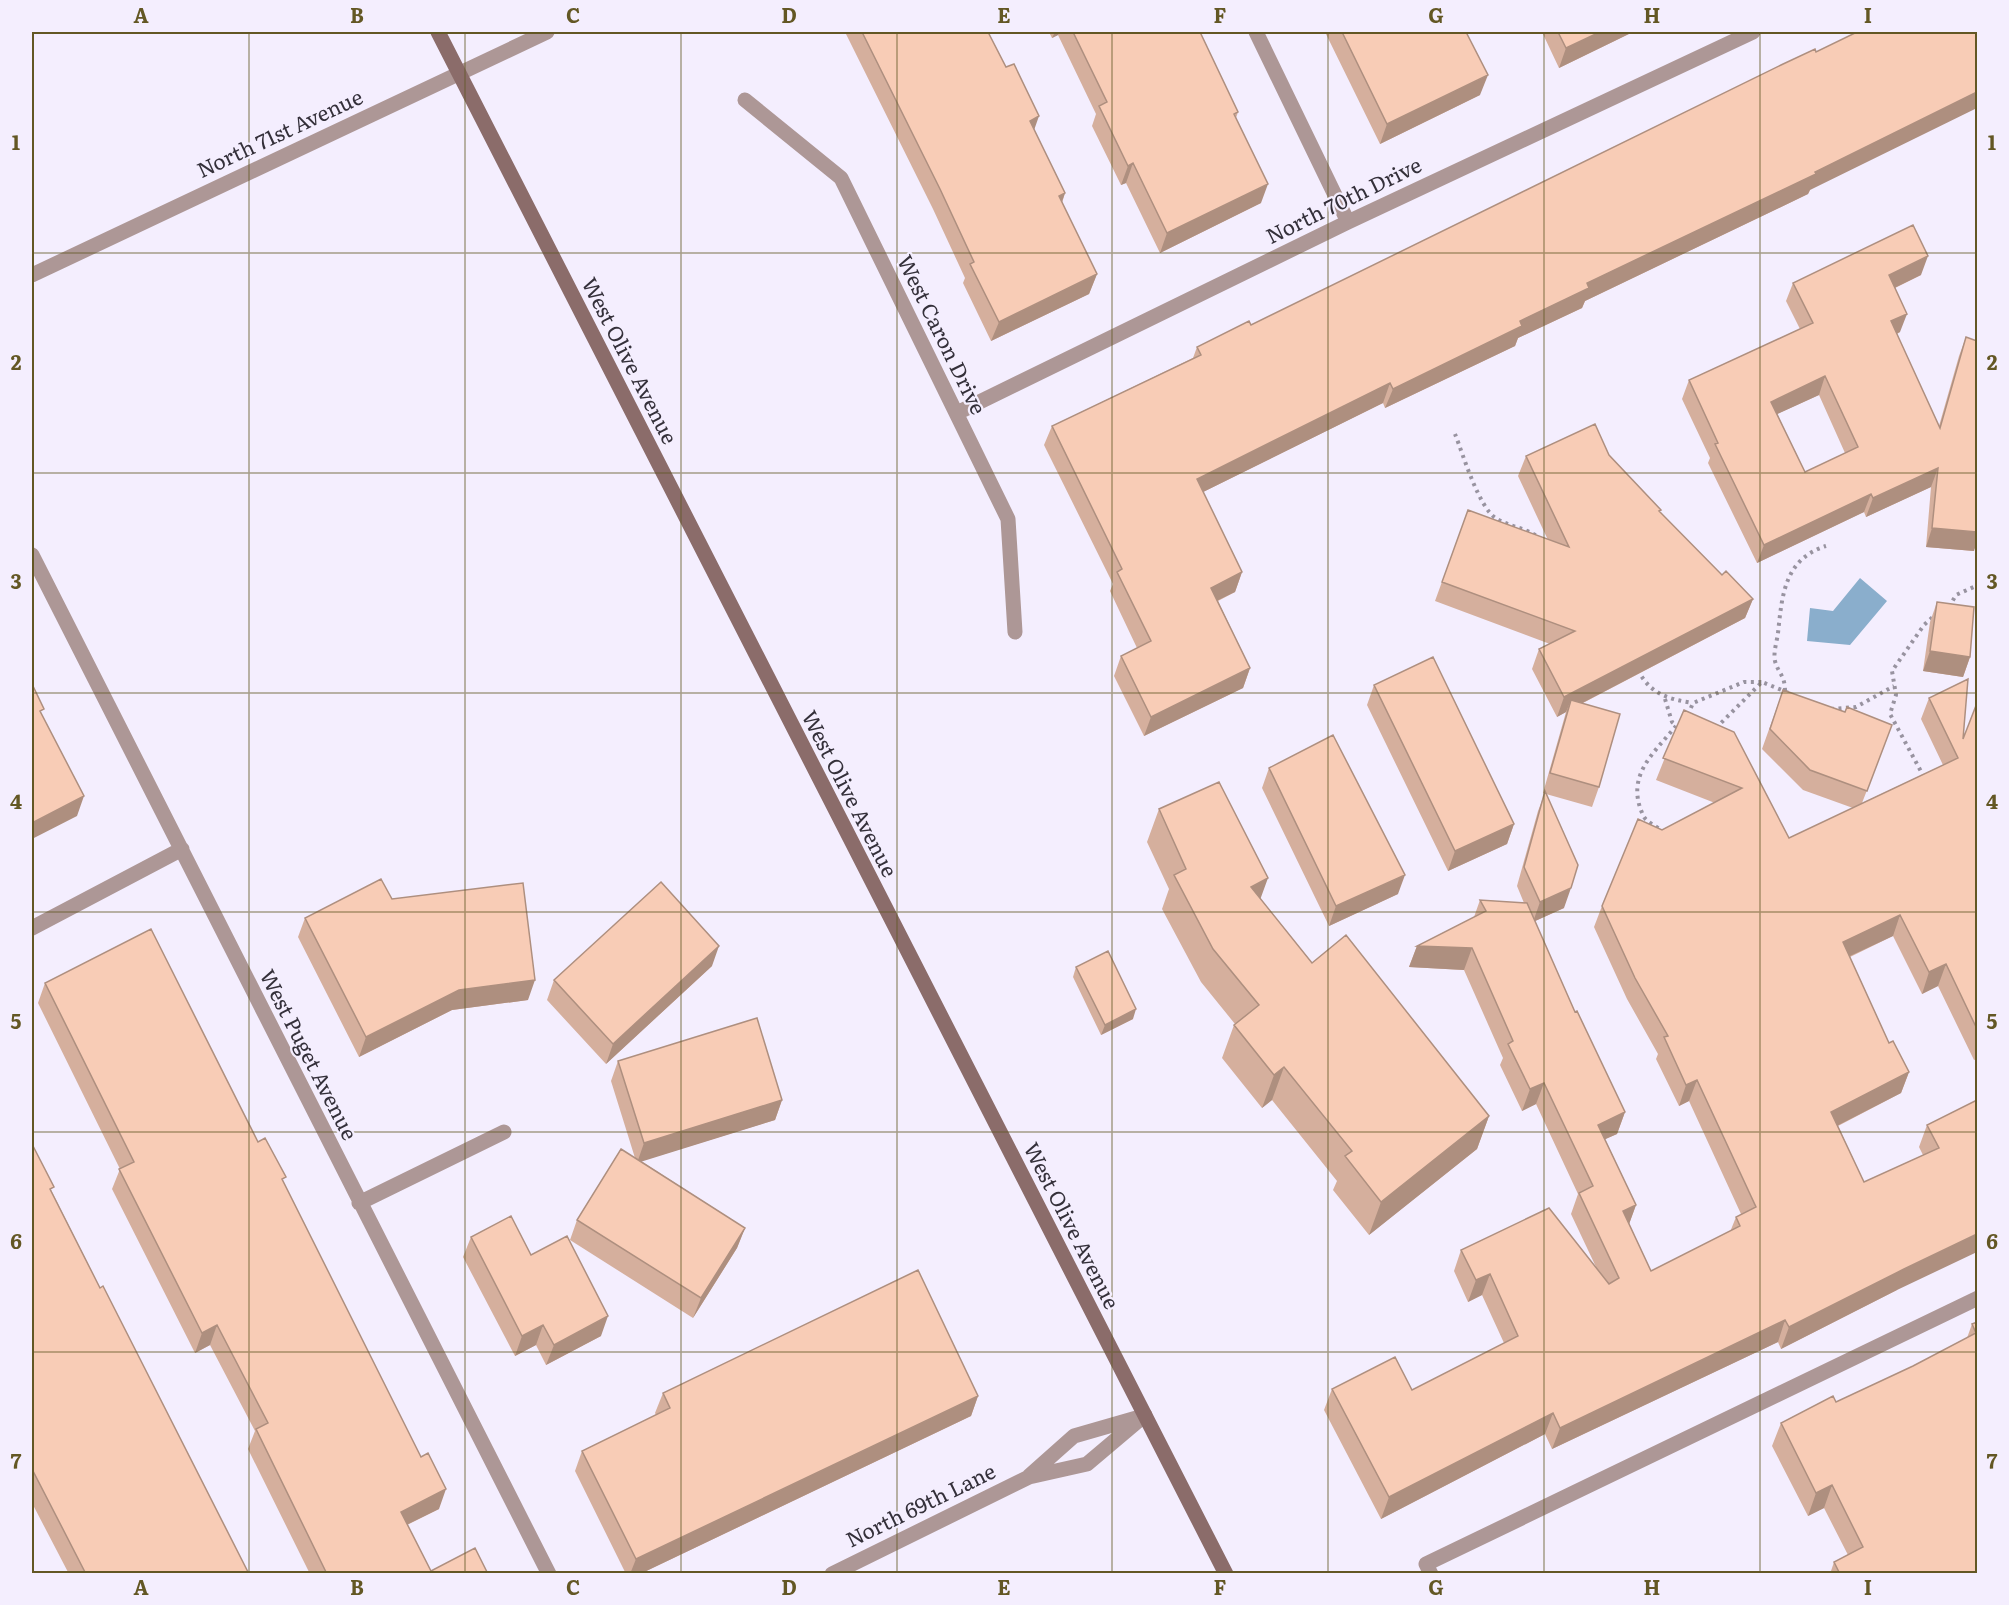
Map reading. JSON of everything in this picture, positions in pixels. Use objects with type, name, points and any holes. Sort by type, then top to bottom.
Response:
[{"type":"main road","name":"West Olive Avenue","points":[[438,32],[884,909],[1226,1574]]},
{"type":"street","name":"North 71st Avenue","points":[[32,275],[547,32]]},
{"type":"street","points":[[1256,32],[1348,222]]},
{"type":"street","name":"North 70th Drive","points":[[957,413],[1733,35],[1753,32]]},
{"type":"street","name":"West Caron Drive","points":[[745,100],[841,178],[1008,519],[1015,632]]},
{"type":"street","name":"West Puget Avenue","points":[[32,555],[549,1574]]},
{"type":"street","points":[[32,928],[182,849]]},
{"type":"street","points":[[359,1203],[504,1132]]},
{"type":"street","points":[[1431,1574],[1426,1564],[1977,1298]]},
{"type":"street","name":"North 69th Lane","points":[[1029,1476],[1074,1436],[1145,1415]]},
{"type":"street","name":"North 69th Lane","points":[[832,1574],[1029,1476],[1088,1464],[1145,1415]]},
{"type":"path","points":[[1455,434],[1485,508],[1496,519],[1527,528],[1545,541]]},
{"type":"path","points":[[1785,691],[1785,678],[1775,660],[1785,589],[1800,561],[1810,551],[1826,546]]},
{"type":"path","points":[[1929,786],[1890,714],[1896,695],[1892,671],[1929,619],[1949,608],[1956,595],[1977,585]]},
{"type":"path","points":[[1634,662],[1642,678],[1665,699],[1672,722],[1681,730],[1693,703]]},
{"type":"path","points":[[1665,699],[1693,703],[1744,682],[1762,682],[1793,696]]},
{"type":"path","points":[[1715,729],[1762,682]]},
{"type":"path","points":[[1827,709],[1856,707],[1894,687]]},
{"type":"path","points":[[1670,842],[1659,827],[1644,817],[1636,788],[1640,770],[1676,726]]},
{"type":"water","points":[[1860,578],[1887,601],[1850,645],[1807,641],[1810,608],[1833,611]]},
{"type":"building","points":[[862,32],[988,32],[1006,67],[1014,64],[1039,116],[1030,121],[1065,193],[1059,196],[1097,274],[999,322],[970,264],[974,262],[940,189]]},
{"type":"building","points":[[1073,32],[1200,32],[1238,112],[1234,114],[1268,184],[1167,233],[1133,163],[1128,166],[1099,106],[1107,102]]},
{"type":"building","points":[[1342,32],[1466,32],[1488,75],[1387,124]]},
{"type":"building","points":[[1558,32],[1600,32],[1566,48]]},
{"type":"building","points":[[1857,32],[1977,32],[1977,92],[1815,172],[1816,174],[1587,283],[1589,288],[1520,321],[1522,326],[1393,389],[1390,383],[1197,479],[1242,572],[1211,588],[1250,668],[1151,717],[1121,656],[1151,641],[1117,572],[1122,569],[1052,426],[1201,355],[1197,347],[1249,321],[1251,325],[1781,65],[1815,49],[1816,52]]},
{"type":"building","points":[[1913,225],[1928,256],[1889,275],[1907,314],[1891,321],[1940,428],[1966,337],[1977,341],[1977,532],[1932,528],[1938,468],[1873,498],[1871,494],[1764,545],[1715,444],[1718,443],[1689,380],[1813,323],[1793,283]],"holes":[[[1825,376],[1858,447],[1805,472],[1771,402]]]},
{"type":"building","points":[[1595,424],[1609,455],[1661,510],[1659,511],[1722,575],[1726,571],[1753,599],[1564,697],[1539,649],[1575,631],[1442,582],[1468,510],[1569,547],[1526,456]]},
{"type":"building","points":[[1937,602],[1974,607],[1970,657],[1930,651]]},
{"type":"building","points":[[1433,657],[1514,824],[1455,851],[1374,685]]},
{"type":"building","points":[[1968,679],[1963,739],[1977,703],[1977,1029],[1946,964],[1929,972],[1900,915],[1843,942],[1889,1043],[1893,1041],[1909,1072],[1831,1112],[1864,1182],[1939,1148],[1927,1125],[1977,1100],[1977,1234],[1789,1327],[1785,1320],[1560,1428],[1553,1413],[1389,1497],[1332,1389],[1395,1357],[1412,1390],[1518,1336],[1490,1274],[1476,1280],[1461,1250],[1549,1208],[1609,1284],[1619,1278],[1579,1193],[1593,1186],[1544,1083],[1530,1089],[1508,1044],[1513,1041],[1472,948],[1417,946],[1486,911],[1480,900],[1527,903],[1575,1012],[1577,1011],[1625,1112],[1598,1125],[1636,1205],[1623,1211],[1651,1271],[1740,1226],[1736,1217],[1756,1207],[1697,1080],[1686,1085],[1664,1037],[1668,1036],[1635,978],[1602,906],[1638,819],[1662,830],[1742,788],[1663,758],[1684,710],[1734,732],[1789,838],[1958,758],[1929,698]]},
{"type":"building","points":[[32,684],[44,709],[40,711],[84,796],[32,823]]},
{"type":"building","points":[[1783,690],[1845,712],[1847,707],[1892,725],[1867,791],[1810,770],[1770,729]]},
{"type":"building","points":[[1571,700],[1620,714],[1599,787],[1550,773]]},
{"type":"building","points":[[1333,735],[1405,875],[1336,906],[1269,768]]},
{"type":"building","points":[[1219,782],[1268,878],[1251,887],[1312,963],[1346,935],[1489,1116],[1381,1202],[1345,1156],[1352,1151],[1284,1067],[1274,1075],[1234,1025],[1259,1005],[1213,949],[1174,875],[1186,869],[1159,809]]},
{"type":"building","points":[[1545,791],[1578,865],[1571,888],[1540,902],[1524,867]]},
{"type":"building","points":[[381,879],[392,899],[523,883],[535,980],[459,990],[366,1037],[305,918]]},
{"type":"building","points":[[661,882],[719,946],[613,1044],[554,980]]},
{"type":"building","points":[[151,929],[258,1142],[265,1138],[286,1177],[282,1179],[421,1457],[428,1453],[446,1489],[401,1512],[431,1571],[475,1548],[488,1574],[327,1574],[256,1429],[268,1423],[217,1325],[202,1333],[119,1169],[134,1162],[45,983]]},
{"type":"building","points":[[1108,951],[1136,1009],[1105,1025],[1076,967]]},
{"type":"building","points":[[757,1018],[782,1100],[644,1143],[618,1061]]},
{"type":"building","points":[[32,1144],[54,1187],[50,1189],[100,1288],[103,1286],[249,1574],[86,1574],[32,1469]]},
{"type":"building","points":[[621,1149],[745,1228],[701,1298],[577,1220]]},
{"type":"building","points":[[511,1216],[531,1255],[567,1236],[608,1316],[554,1345],[543,1325],[522,1336],[471,1237]]},
{"type":"building","points":[[918,1270],[978,1396],[636,1559],[582,1451],[670,1408],[663,1393]]},
{"type":"building","points":[[1977,1322],[1977,1574],[1840,1574],[1834,1562],[1863,1547],[1832,1485],[1816,1493],[1781,1423],[1833,1396],[1836,1402],[1913,1366],[1976,1333],[1972,1324]]}]
